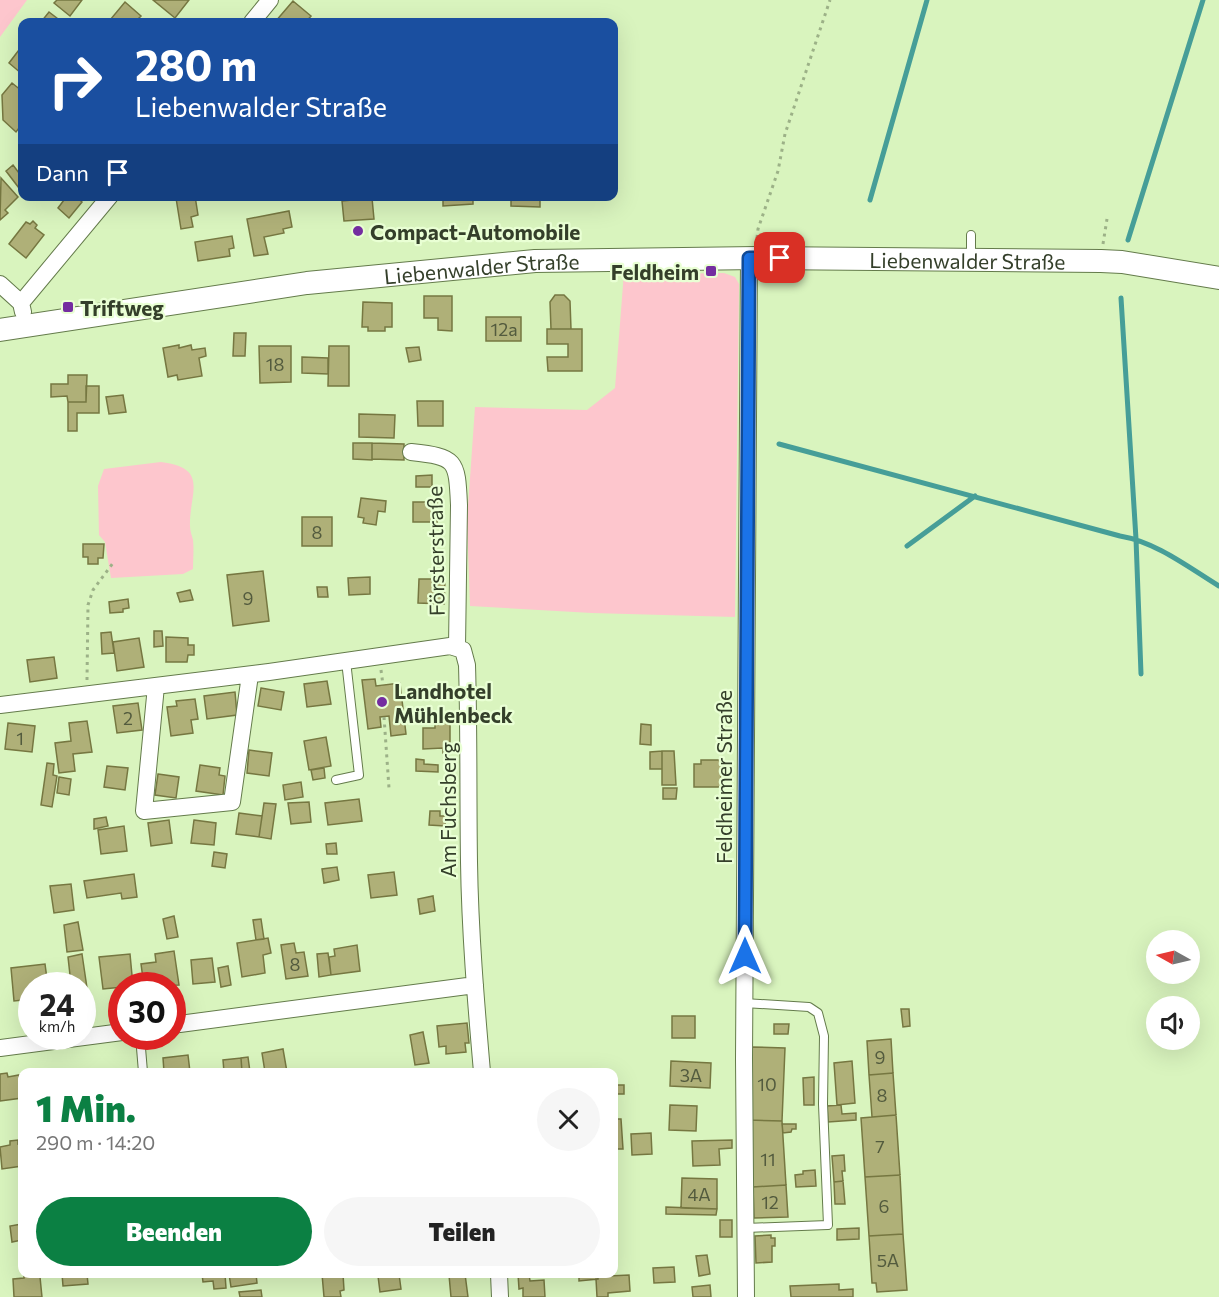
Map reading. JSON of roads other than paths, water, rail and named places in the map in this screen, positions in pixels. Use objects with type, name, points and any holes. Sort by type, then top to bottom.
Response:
[{"type":"main road","name":"Liebenwalder Straße","points":[[0,330],[307,283],[422,271],[569,260],[753,258],[1101,261],[1122,262],[1219,278]]},
{"type":"street","points":[[255,18],[270,0]]},
{"type":"street","points":[[21,303],[106,201]]},
{"type":"street","name":"Feldheimer Straße","points":[[746,1297],[744,1003],[753,258]]},
{"type":"street","points":[[0,284],[21,303],[25,327]]},
{"type":"street","name":"Försterstraße","points":[[0,705],[250,675],[454,647],[458,481],[449,460],[440,455],[411,452]]},
{"type":"street","name":"Am Fuchsberg","points":[[454,647],[463,650],[467,665],[470,764],[469,863],[482,1068]]},
{"type":"street","points":[[156,686],[144,811],[232,802],[250,675]]},
{"type":"street","points":[[186,1023],[475,984]]},
{"type":"street","points":[[0,1048],[108,1034]]},
{"type":"street","points":[[499,1278],[500,1297]]},
{"type":"lane","points":[[971,235],[971,259]]},
{"type":"lane","points":[[336,780],[359,774],[346,661]]},
{"type":"lane","points":[[744,1003],[809,1006],[818,1013],[824,1036],[823,1104],[828,1225],[746,1228]]},
{"type":"lane","points":[[141,1050],[143,1068]]},
{"type":"waterway","points":[[870,200],[927,0]]},
{"type":"waterway","points":[[1128,240],[1203,0]]},
{"type":"waterway","points":[[1121,298],[1136,539],[1141,674]]},
{"type":"waterway","points":[[779,444],[1133,539],[1159,549],[1219,586]]},
{"type":"waterway","points":[[907,546],[975,496]]},
{"type":"place","name":"Compact-Automobile","points":[[358,231]]},
{"type":"place","name":"Feldheim","points":[[711,271]]},
{"type":"place","name":"Triftweg","points":[[68,307]]},
{"type":"place","name":"Landhotel Mühlenbeck","points":[[382,702]]}]
